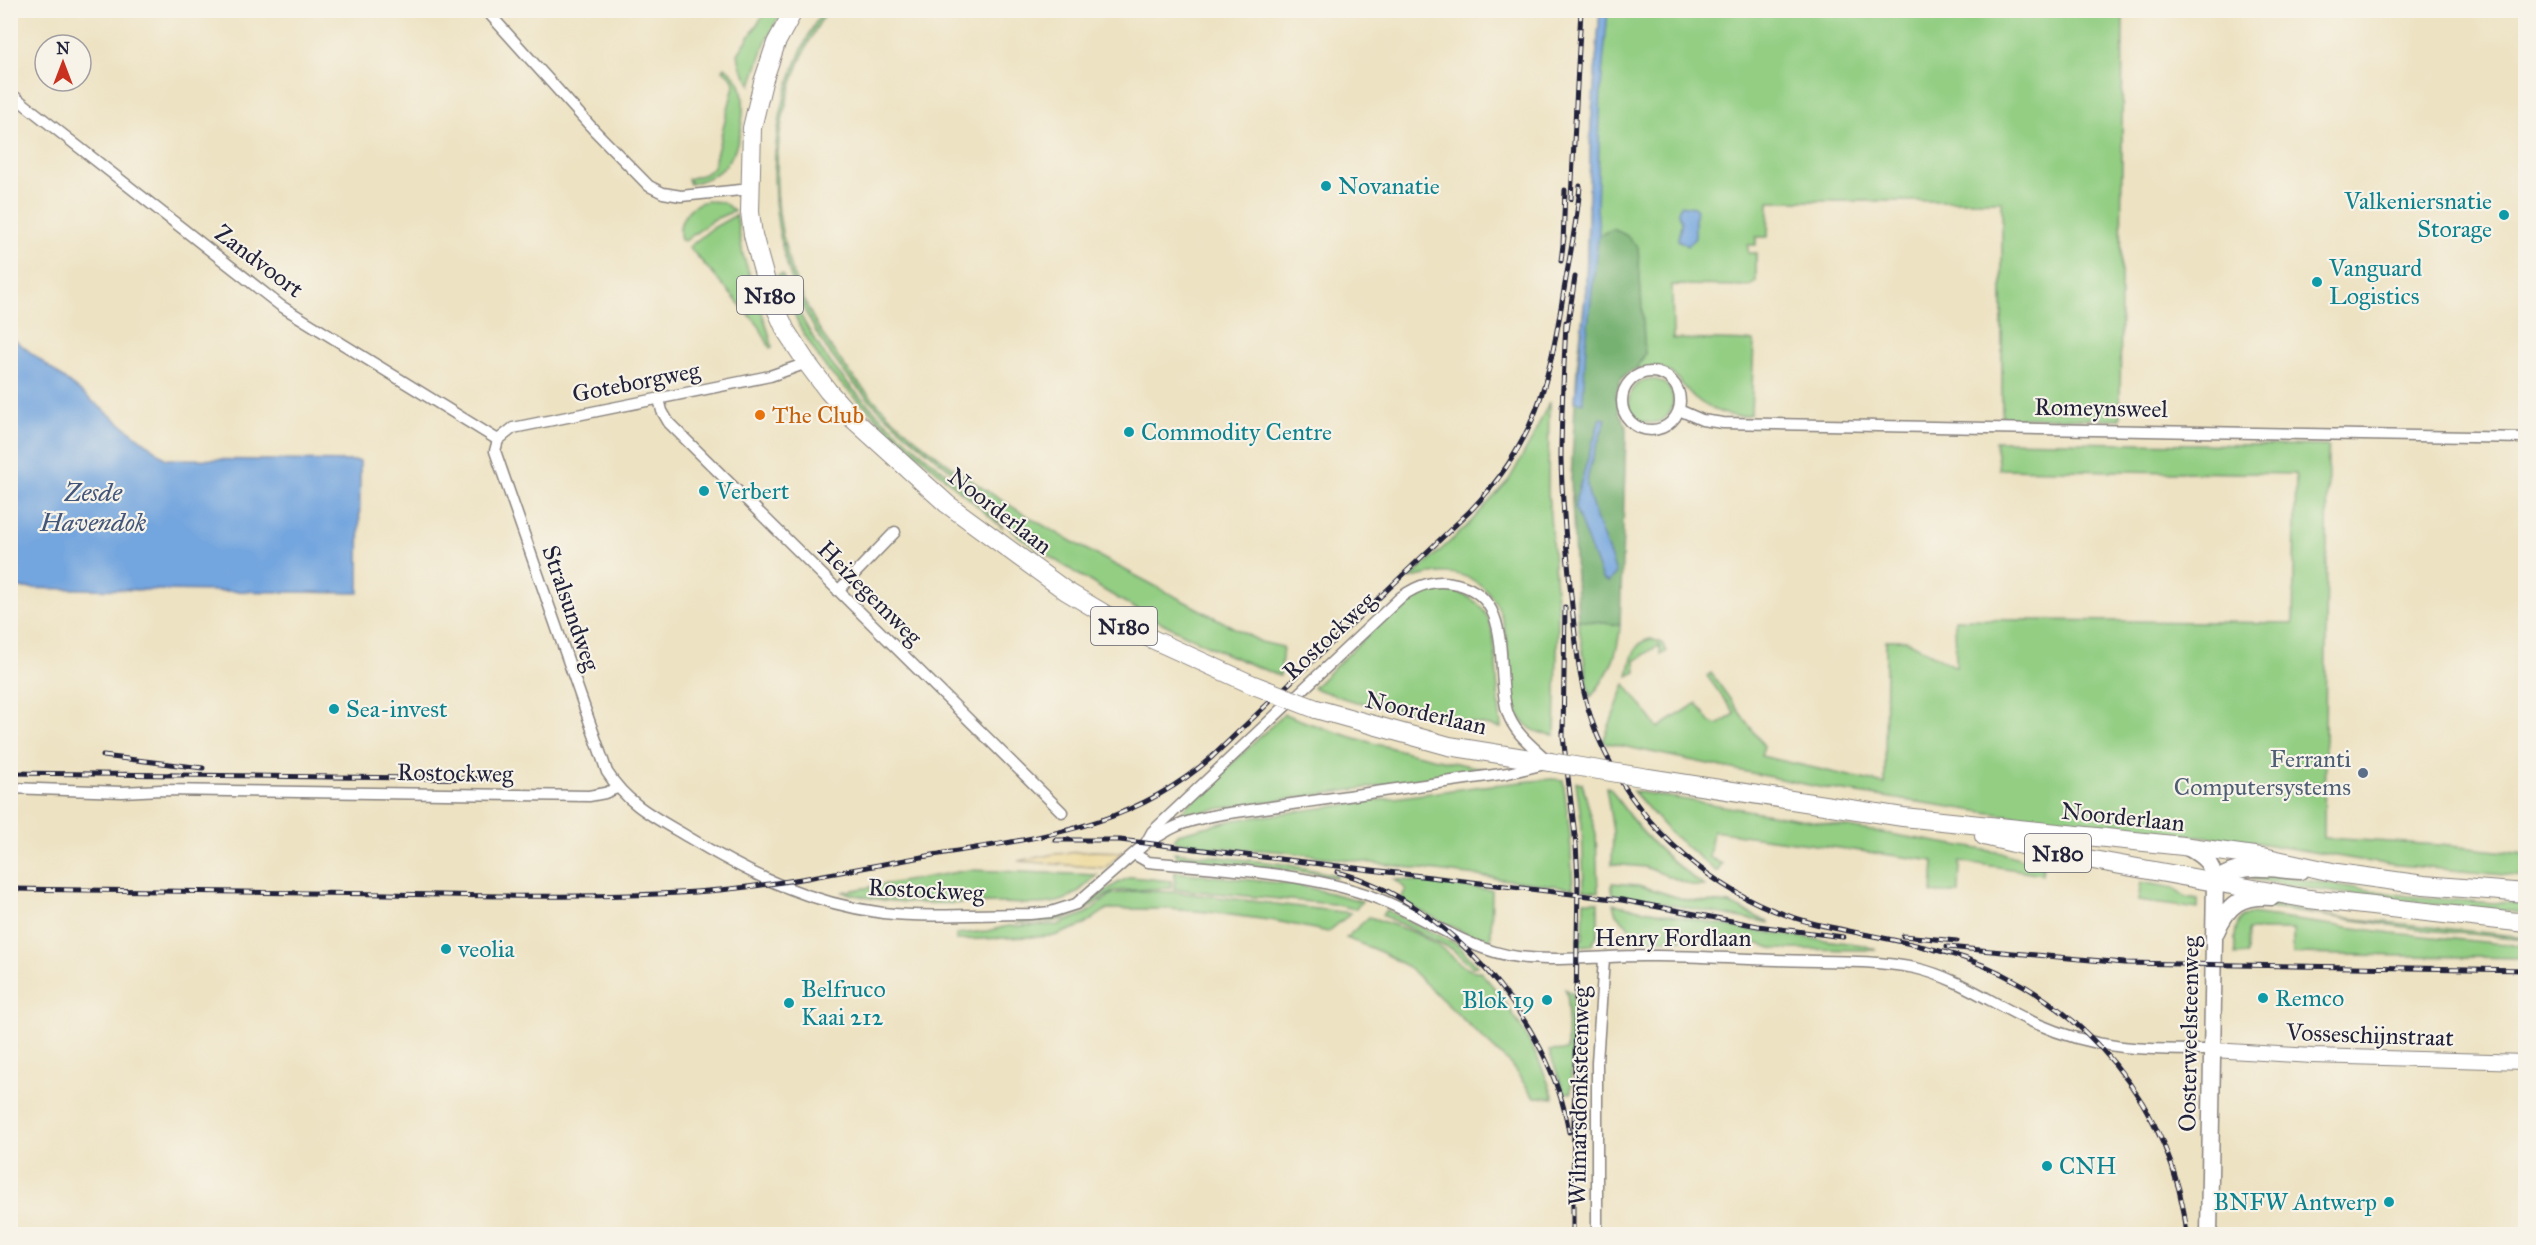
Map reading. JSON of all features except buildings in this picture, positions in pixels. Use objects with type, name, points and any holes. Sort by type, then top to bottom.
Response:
[{"type":"main road","name":"Noorderlaan","points":[[794,10],[776,44],[763,82],[752,128],[750,212],[753,235],[764,277],[786,331],[828,391],[853,419],[947,504],[1066,591],[1130,629],[1206,665],[1316,710],[1449,746],[1903,817],[2186,847],[2268,858],[2337,873]]},
{"type":"main road","name":"Noorderlaan","points":[[1903,817],[2060,854],[2309,899],[2526,923]]},
{"type":"main road","points":[[2186,847],[2206,859],[2212,868],[2215,881]]},
{"type":"main road","name":"Noorderlaan","points":[[2215,881],[2227,873],[2251,867],[2337,873],[2424,885],[2526,893]]},
{"type":"main road","name":"Oosterweelsteenweg","points":[[2210,1234],[2215,881]]},
{"type":"main road","points":[[2214,935],[2226,912],[2240,901],[2262,896],[2309,899]]},
{"type":"street","points":[[486,10],[599,135],[649,186],[663,193],[681,196],[751,189]]},
{"type":"street","name":"Zandvoort","points":[[10,93],[280,306],[498,440]]},
{"type":"street","name":"Goteborgweg","points":[[498,440],[513,428],[770,376],[807,363]]},
{"type":"street","points":[[1657,373],[1673,382],[1680,400],[1679,410],[1668,424],[1660,428],[1642,428],[1627,417],[1623,408],[1625,389],[1638,375],[1657,373]]},
{"type":"street","name":"Heizegemweg","points":[[659,399],[662,411],[669,423],[1062,812]]},
{"type":"street","name":"Romeynsweel","points":[[1679,410],[1712,422],[1735,423],[2526,438]]},
{"type":"street","name":"Stralsundweg","points":[[498,440],[495,451],[498,464],[600,755],[617,788]]},
{"type":"street","points":[[838,591],[895,532]]},
{"type":"street","name":"Rostockweg","points":[[10,788],[122,792],[161,790],[589,796],[605,794],[617,788],[629,801],[757,876],[810,896],[885,913],[1007,914],[1061,910],[1088,896],[1134,854],[1149,840],[1152,832],[1401,597],[1414,588],[1445,581],[1475,592],[1486,602],[1496,618],[1500,638],[1506,710],[1519,733],[1550,762]]},
{"type":"street","name":"Noorderlaan","points":[[1149,840],[1186,822],[1222,814],[1508,773],[1550,762]]},
{"type":"street","name":"Henry Fordlaan","points":[[1134,854],[1148,862],[1310,880],[1343,887],[1374,897],[1458,937],[1496,952],[1518,957],[1604,959],[1641,956],[1704,956],[1884,963],[1930,972],[1968,987],[2033,1023],[2098,1044],[2124,1049],[2213,1050]]},
{"type":"street","name":"Wilmarsdonksteenweg","points":[[1597,1234],[1597,1062],[1604,959]]},
{"type":"street","name":"Vosseschijnstraat","points":[[2213,1050],[2312,1056],[2526,1062]]},
{"type":"green space","points":[[823,10],[827,11],[804,52],[782,120],[777,191],[788,257],[812,317],[847,369],[891,416],[941,459],[995,496],[1108,561],[1261,642],[1283,647],[1280,676],[1228,655],[1153,618],[1105,591],[1023,539],[1010,528],[984,498],[913,440],[877,407],[844,372],[829,352],[806,312],[789,270],[778,227],[774,182],[777,137],[786,93],[801,51]]},
{"type":"green space","points":[[766,11],[782,11],[765,43],[751,85],[740,65],[738,54]]},
{"type":"green space","points":[[1600,11],[2123,11],[2120,419],[2002,418],[2002,201],[1769,201],[1768,237],[1756,237],[1756,245],[1748,245],[1748,253],[1756,253],[1756,282],[1750,286],[1672,285],[1673,339],[1754,341],[1751,414],[1729,415],[1707,406],[1664,369],[1653,367],[1636,369],[1645,354],[1587,248],[1591,126]]},
{"type":"green space","points":[[725,67],[737,79],[742,94],[743,117],[738,140],[723,168],[708,178],[690,184],[688,179],[705,174],[713,167],[734,86],[733,79],[723,70]]},
{"type":"green space","points":[[708,201],[723,202],[734,211],[713,220],[685,241],[681,240],[680,227],[686,214],[695,205]]},
{"type":"green space","points":[[736,215],[743,255],[770,337],[772,347],[770,348],[759,326],[689,247],[711,229]]},
{"type":"green space","points":[[1613,229],[1626,235],[1638,247],[1645,354],[1636,369],[1627,373],[1621,380],[1616,394],[1619,412],[1626,425],[1620,625],[1578,620],[1571,480],[1587,248],[1602,234]]},
{"type":"green space","points":[[782,274],[809,331],[842,377],[904,438],[978,500],[1003,528],[884,425],[833,376],[801,329],[777,276]]},
{"type":"green space","points":[[1651,379],[1667,385],[1673,401],[1667,417],[1651,423],[1635,417],[1629,401],[1635,385]]},
{"type":"green space","points":[[1549,402],[1548,491],[1558,613],[1555,735],[1532,729],[1518,715],[1513,699],[1502,618],[1493,599],[1479,584],[1462,575],[1445,573],[1409,579],[1467,526],[1509,480]]},
{"type":"green space","points":[[1995,441],[2328,446],[2324,838],[2440,845],[2525,854],[2525,877],[2378,863],[2235,839],[2095,828],[2037,820],[1818,787],[1603,742],[1625,684],[1658,728],[1697,703],[1710,722],[1718,725],[1735,714],[1707,676],[1711,673],[1764,746],[1761,756],[1885,784],[1886,640],[1906,640],[1956,667],[1955,619],[2293,623],[2296,474],[1999,469]]},
{"type":"green space","points":[[1437,588],[1467,596],[1477,603],[1489,621],[1494,646],[1501,728],[1352,701],[1313,688],[1402,602],[1425,589]]},
{"type":"green space","points":[[1578,620],[1620,625],[1615,655],[1602,681],[1590,698]]},
{"type":"green space","points":[[1651,639],[1662,643],[1667,651],[1661,655],[1659,645],[1635,661],[1636,672],[1628,676],[1637,648]]},
{"type":"green space","points":[[1284,714],[1386,747],[1492,770],[1210,810],[1184,818],[1180,813]]},
{"type":"green space","points":[[1551,779],[1563,780],[1570,836],[1573,888],[1277,851],[1209,847],[1173,841],[1178,834],[1234,820],[1474,787]]},
{"type":"green space","points":[[1576,782],[1582,783],[1596,834],[1598,892],[1584,890],[1582,825]]},
{"type":"green space","points":[[1606,787],[1610,788],[1630,817],[1652,842],[1704,886],[1694,886],[1645,867],[1612,864],[1613,832]]},
{"type":"green space","points":[[1633,791],[2003,853],[2043,866],[2042,874],[1960,861],[1959,893],[1932,893],[1934,861],[1713,831],[1709,857],[1722,864],[1717,872],[1669,832]]},
{"type":"green space","points":[[1173,852],[1284,864],[1337,875],[1336,878],[1314,873],[1176,858]]},
{"type":"green space","points":[[969,870],[1097,875],[1069,898],[1040,904],[900,902],[842,892]]},
{"type":"green space","points":[[1175,872],[1298,885],[1362,901],[1355,909],[1332,904],[1174,889]]},
{"type":"green space","points":[[2258,873],[2408,896],[2493,903],[2525,902],[2525,913],[2355,895],[2253,879],[2253,876]]},
{"type":"green space","points":[[1131,877],[1171,881],[1171,888],[1114,891],[1082,911],[1063,919],[1051,922],[1015,923],[1066,915]]},
{"type":"green space","points":[[1394,879],[1492,890],[1491,941],[1465,933],[1400,901],[1406,889]]},
{"type":"green space","points":[[2141,882],[2174,888],[2186,897],[2198,899],[2198,909],[2138,901]]},
{"type":"green space","points":[[1612,883],[1638,885],[1686,900],[1730,904],[1770,923],[1612,894]]},
{"type":"green space","points":[[1137,891],[1176,892],[1351,913],[1328,932],[1276,921],[1208,912],[1169,909],[1107,909],[1084,925],[1054,936],[956,940],[956,934],[1008,926],[1057,925],[1087,913],[1112,894]]},
{"type":"green space","points":[[1584,901],[1598,902],[1598,934],[1591,945],[1578,946],[1578,939],[1583,939]]},
{"type":"green space","points":[[2263,902],[2327,916],[2525,937],[2525,939],[2426,930],[2262,907]]},
{"type":"green space","points":[[1613,904],[1755,931],[1863,945],[1876,950],[1775,949],[1755,943],[1754,940],[1634,939],[1633,931],[1616,914]]},
{"type":"green space","points":[[1386,910],[1457,944],[1477,966],[1472,967],[1452,949],[1382,915]]},
{"type":"green space","points":[[2250,914],[2392,933],[2525,946],[2525,958],[2293,954],[2293,930],[2248,930],[2247,954],[2235,955],[2237,925],[2244,916]]},
{"type":"green space","points":[[1369,917],[1418,935],[1436,944],[1470,970],[1480,971],[1514,1015],[1540,1063],[1554,1098],[1534,1097],[1511,1065],[1408,967],[1381,952],[1346,938]]},
{"type":"green space","points":[[1565,989],[1573,994],[1571,1093],[1564,1092],[1549,1051],[1567,1050],[1568,996]]},
{"type":"sand","points":[[1093,851],[1122,852],[1105,868],[1018,861],[1055,854]]},
{"type":"water","points":[[1600,11],[1608,11],[1601,87],[1597,207],[1599,232],[1586,343],[1583,403],[1575,401],[1586,288],[1591,126]]},
{"type":"water","points":[[1681,205],[1694,207],[1697,210],[1695,238],[1688,246],[1678,240],[1681,221],[1678,211]]},
{"type":"water","name":"Zesde Havendok","points":[[11,337],[166,459],[360,461],[359,593],[11,588]]},
{"type":"water","points":[[1600,418],[1606,419],[1592,459],[1587,483],[1594,513],[1616,573],[1608,582],[1602,579],[1575,508]]},
{"type":"railway","points":[[1571,199],[1581,10]]},
{"type":"railway","points":[[10,889],[548,896],[708,891],[792,880],[1046,835],[1115,815],[1149,800],[1181,781],[1213,756],[1469,512],[1510,461],[1525,435],[1545,382],[1558,323],[1580,186]]},
{"type":"railway","points":[[1563,244],[1565,190]]},
{"type":"railway","points":[[1561,261],[1564,237]]},
{"type":"railway","points":[[1567,330],[1575,277]]},
{"type":"railway","points":[[1566,322],[1561,459],[1565,528],[1579,668],[1586,703],[1598,737],[1614,770],[1634,801],[1684,855],[1712,877],[1777,912],[1812,923],[1908,943],[1964,958],[2007,977],[2047,1001],[2083,1030],[2115,1064],[2142,1103],[2163,1144],[2179,1188],[2187,1234]]},
{"type":"railway","points":[[1565,607],[1563,736],[1578,880],[1573,1190]]},
{"type":"railway","points":[[103,756],[203,768]]},
{"type":"railway","points":[[10,773],[503,779]]},
{"type":"railway","points":[[1055,840],[1120,840],[1622,900],[1758,926],[1843,937]]},
{"type":"railway","points":[[1337,872],[1378,886],[1417,909],[1454,937],[1487,971],[1516,1009],[1540,1049],[1558,1090],[1569,1132]]},
{"type":"railway","points":[[1903,936],[1957,941]]},
{"type":"railway","points":[[1947,947],[2124,963],[2526,970]]},
{"type":"railway","points":[[1573,1183],[1573,1234]]},
{"type":"place","name":"Novanatie","points":[[1326,186]]},
{"type":"place","name":"Valkeniersnatie Storage","points":[[2504,215]]},
{"type":"place","name":"Vanguard Logistics","points":[[2317,282]]},
{"type":"place","name":"The Club","points":[[760,415]]},
{"type":"place","name":"Commodity Centre","points":[[1129,432]]},
{"type":"place","name":"Verbert","points":[[704,491]]},
{"type":"place","name":"Sea-invest","points":[[334,709]]},
{"type":"place","name":"Ferranti Computersystems","points":[[2363,773]]},
{"type":"place","name":"veolia","points":[[446,949]]},
{"type":"place","name":"Remco","points":[[2263,998]]},
{"type":"place","name":"Blok 19","points":[[1547,1000]]},
{"type":"place","name":"Belfruco Kaai 212","points":[[789,1003]]},
{"type":"place","name":"CNH","points":[[2047,1166]]},
{"type":"place","name":"BNFW Antwerp","points":[[2389,1202]]}]
